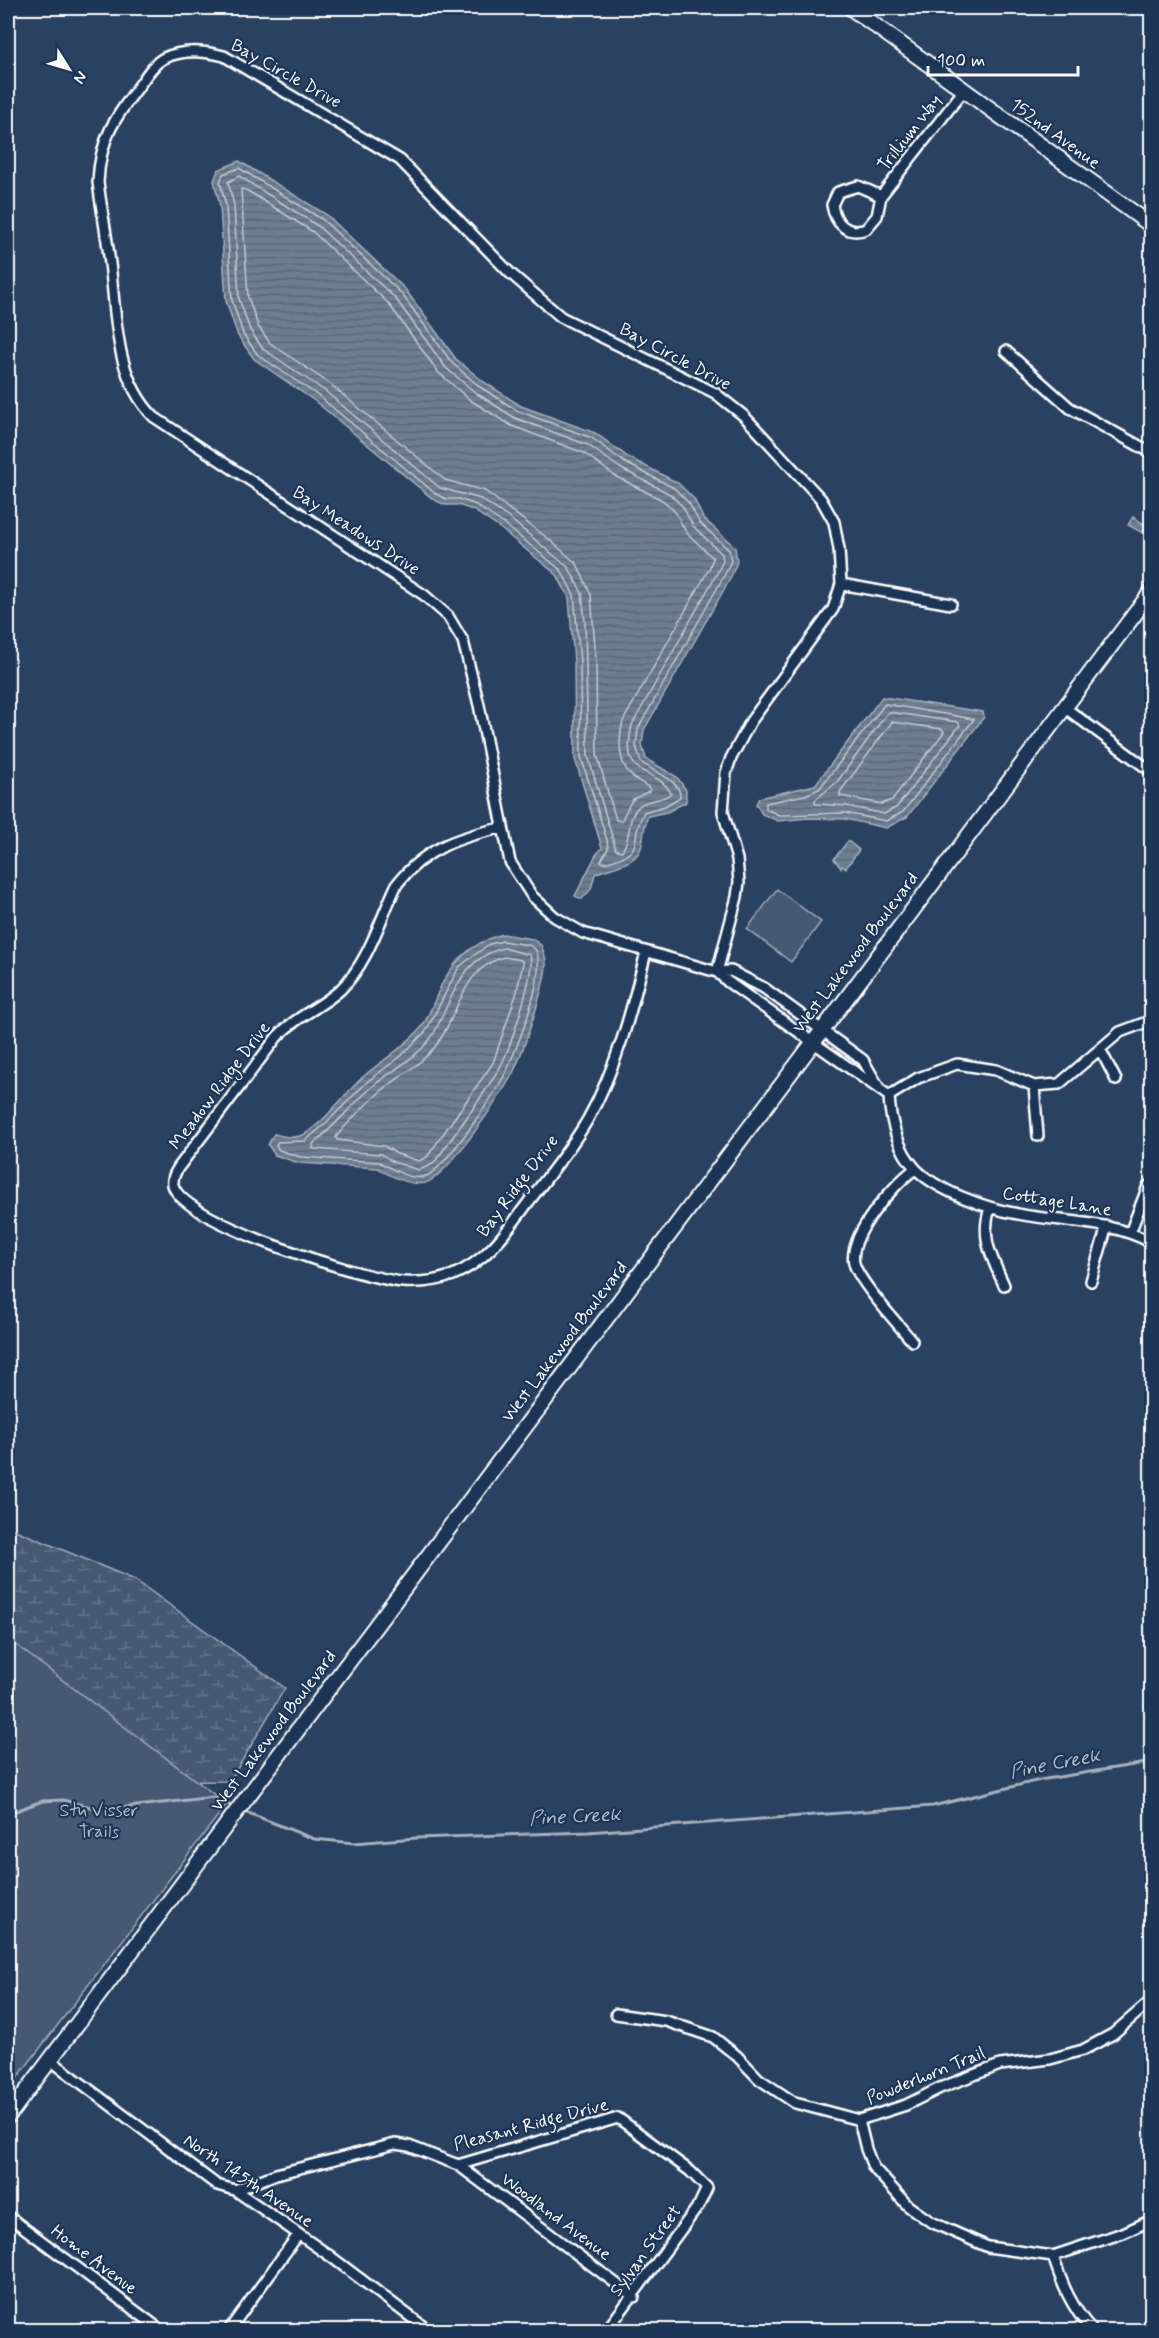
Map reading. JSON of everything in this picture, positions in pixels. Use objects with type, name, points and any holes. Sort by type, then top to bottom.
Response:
[{"type":"street","name":"152nd Avenue","points":[[850,8],[1152,226]]},
{"type":"street","name":"Bay Circle Drive","points":[[165,58],[203,51],[224,56],[400,160],[510,273],[561,317],[715,393],[744,416],[821,499],[834,522],[839,549],[841,584],[833,609],[751,721],[731,758],[726,773],[723,812],[737,859],[739,882],[717,972]]},
{"type":"street","name":"Bay Meadows Drive","points":[[165,58],[154,66],[116,116],[99,157],[98,182],[119,342],[129,382],[141,404],[154,417],[424,595],[448,616],[468,655],[501,828],[510,861],[521,881],[555,917],[583,933],[717,972],[731,971],[753,981],[821,1029]]},
{"type":"street","name":"Trillium Way","points":[[881,196],[863,188],[845,188],[838,192],[832,205],[836,218],[843,228],[851,231],[866,229],[877,216],[881,196],[964,90]]},
{"type":"street","points":[[1006,351],[1070,408],[1152,453]]},
{"type":"street","points":[[841,584],[951,604]]},
{"type":"street","name":"West Lakewood Boulevard","points":[[8,2116],[821,1029],[1152,591]]},
{"type":"street","points":[[1064,707],[1152,772]]},
{"type":"street","name":"Meadow Ridge Drive","points":[[173,1185],[173,1177],[178,1168],[277,1037],[292,1022],[324,1003],[354,975],[397,884],[407,872],[444,844],[501,828]]},
{"type":"street","name":"Bay Ridge Drive","points":[[173,1185],[182,1196],[227,1228],[265,1244],[323,1262],[402,1282],[427,1281],[461,1271],[482,1258],[500,1240],[587,1120],[619,1051],[646,952]]},
{"type":"street","name":"Bay Meadows Drive","points":[[717,972],[812,1042]]},
{"type":"street","points":[[812,1042],[865,1081],[878,1086],[889,1096],[918,1078],[957,1064],[996,1070],[1034,1086],[1059,1084],[1100,1049],[1135,1024],[1152,1020]]},
{"type":"street","points":[[821,1029],[863,1060],[872,1071],[878,1086]]},
{"type":"street","points":[[1100,1049],[1116,1080]]},
{"type":"street","points":[[1034,1086],[1038,1136]]},
{"type":"street","name":"Cottage Lane","points":[[889,1096],[898,1139],[915,1169],[935,1183],[990,1208],[1020,1215],[1107,1226],[1152,1243]]},
{"type":"street","points":[[912,1341],[857,1270],[854,1254],[882,1199],[915,1169]]},
{"type":"street","points":[[1130,1233],[1148,1186]]},
{"type":"street","points":[[990,1208],[985,1226],[986,1242],[1004,1285]]},
{"type":"street","points":[[1091,1281],[1107,1226]]},
{"type":"street","name":"Powderhorn Trail","points":[[616,2014],[666,2021],[713,2037],[737,2056],[759,2079],[795,2103],[859,2120],[906,2105],[940,2088],[1000,2065],[1050,2059],[1083,2050],[1113,2034],[1152,2000]]},
{"type":"street","name":"North 145th Avenue","points":[[49,2059],[217,2185],[235,2190],[428,2331]]},
{"type":"street","name":"Pleasant Ridge Drive","points":[[235,2190],[276,2174],[395,2144],[409,2146],[458,2165],[618,2118],[690,2171],[707,2188]]},
{"type":"street","points":[[859,2120],[873,2167],[908,2206],[931,2222],[988,2247],[1053,2256],[1123,2233],[1152,2220]]},
{"type":"street","name":"Woodland Avenue","points":[[458,2165],[634,2297]]},
{"type":"street","name":"Sylvan Street","points":[[607,2331],[699,2205],[707,2188]]},
{"type":"street","name":"Home Avenue","points":[[8,2216],[160,2331]]},
{"type":"street","points":[[229,2331],[298,2235]]},
{"type":"street","points":[[1053,2256],[1062,2286],[1076,2313],[1092,2331]]},
{"type":"green space","points":[[777,889],[821,922],[791,962],[747,929]]},
{"type":"green space","points":[[8,1527],[135,1580],[285,1688],[230,1781],[143,1782],[8,1802]]},
{"type":"green space","name":"Stu Visser Trails","points":[[8,1639],[227,1804],[8,2090]]},
{"type":"water","points":[[239,161],[327,215],[405,289],[456,359],[484,382],[521,406],[595,433],[628,457],[678,483],[694,499],[703,518],[735,547],[737,562],[730,579],[644,730],[642,745],[646,759],[677,777],[686,790],[686,802],[667,812],[648,816],[642,844],[635,857],[595,874],[591,889],[582,899],[575,896],[602,848],[575,759],[574,662],[569,598],[557,575],[501,529],[473,510],[458,505],[445,505],[433,499],[316,402],[254,359],[238,336],[226,301],[220,206],[214,181],[218,170]]},
{"type":"water","points":[[1133,517],[1147,526],[1143,533],[1128,525]]},
{"type":"water","points":[[882,697],[983,712],[984,717],[907,817],[886,828],[845,819],[808,818],[778,821],[762,814],[756,804],[759,798],[815,785]]},
{"type":"water","points":[[848,841],[859,850],[846,868],[842,866],[841,868],[834,859]]},
{"type":"water","points":[[503,934],[532,939],[541,945],[546,963],[542,986],[528,1035],[513,1073],[486,1116],[446,1167],[434,1178],[419,1184],[400,1180],[378,1168],[299,1163],[275,1155],[268,1145],[274,1134],[298,1137],[313,1128],[364,1076],[420,1029],[441,985],[454,965],[470,949]]},
{"type":"waterway","name":"Pine Creek","points":[[241,1810],[314,1839],[354,1843],[416,1838],[588,1832],[933,1806],[1040,1780],[1152,1762]]},
{"type":"waterway","name":"Pine Creek","points":[[8,1814],[42,1801],[63,1800],[102,1810],[214,1797],[235,1808]]}]
